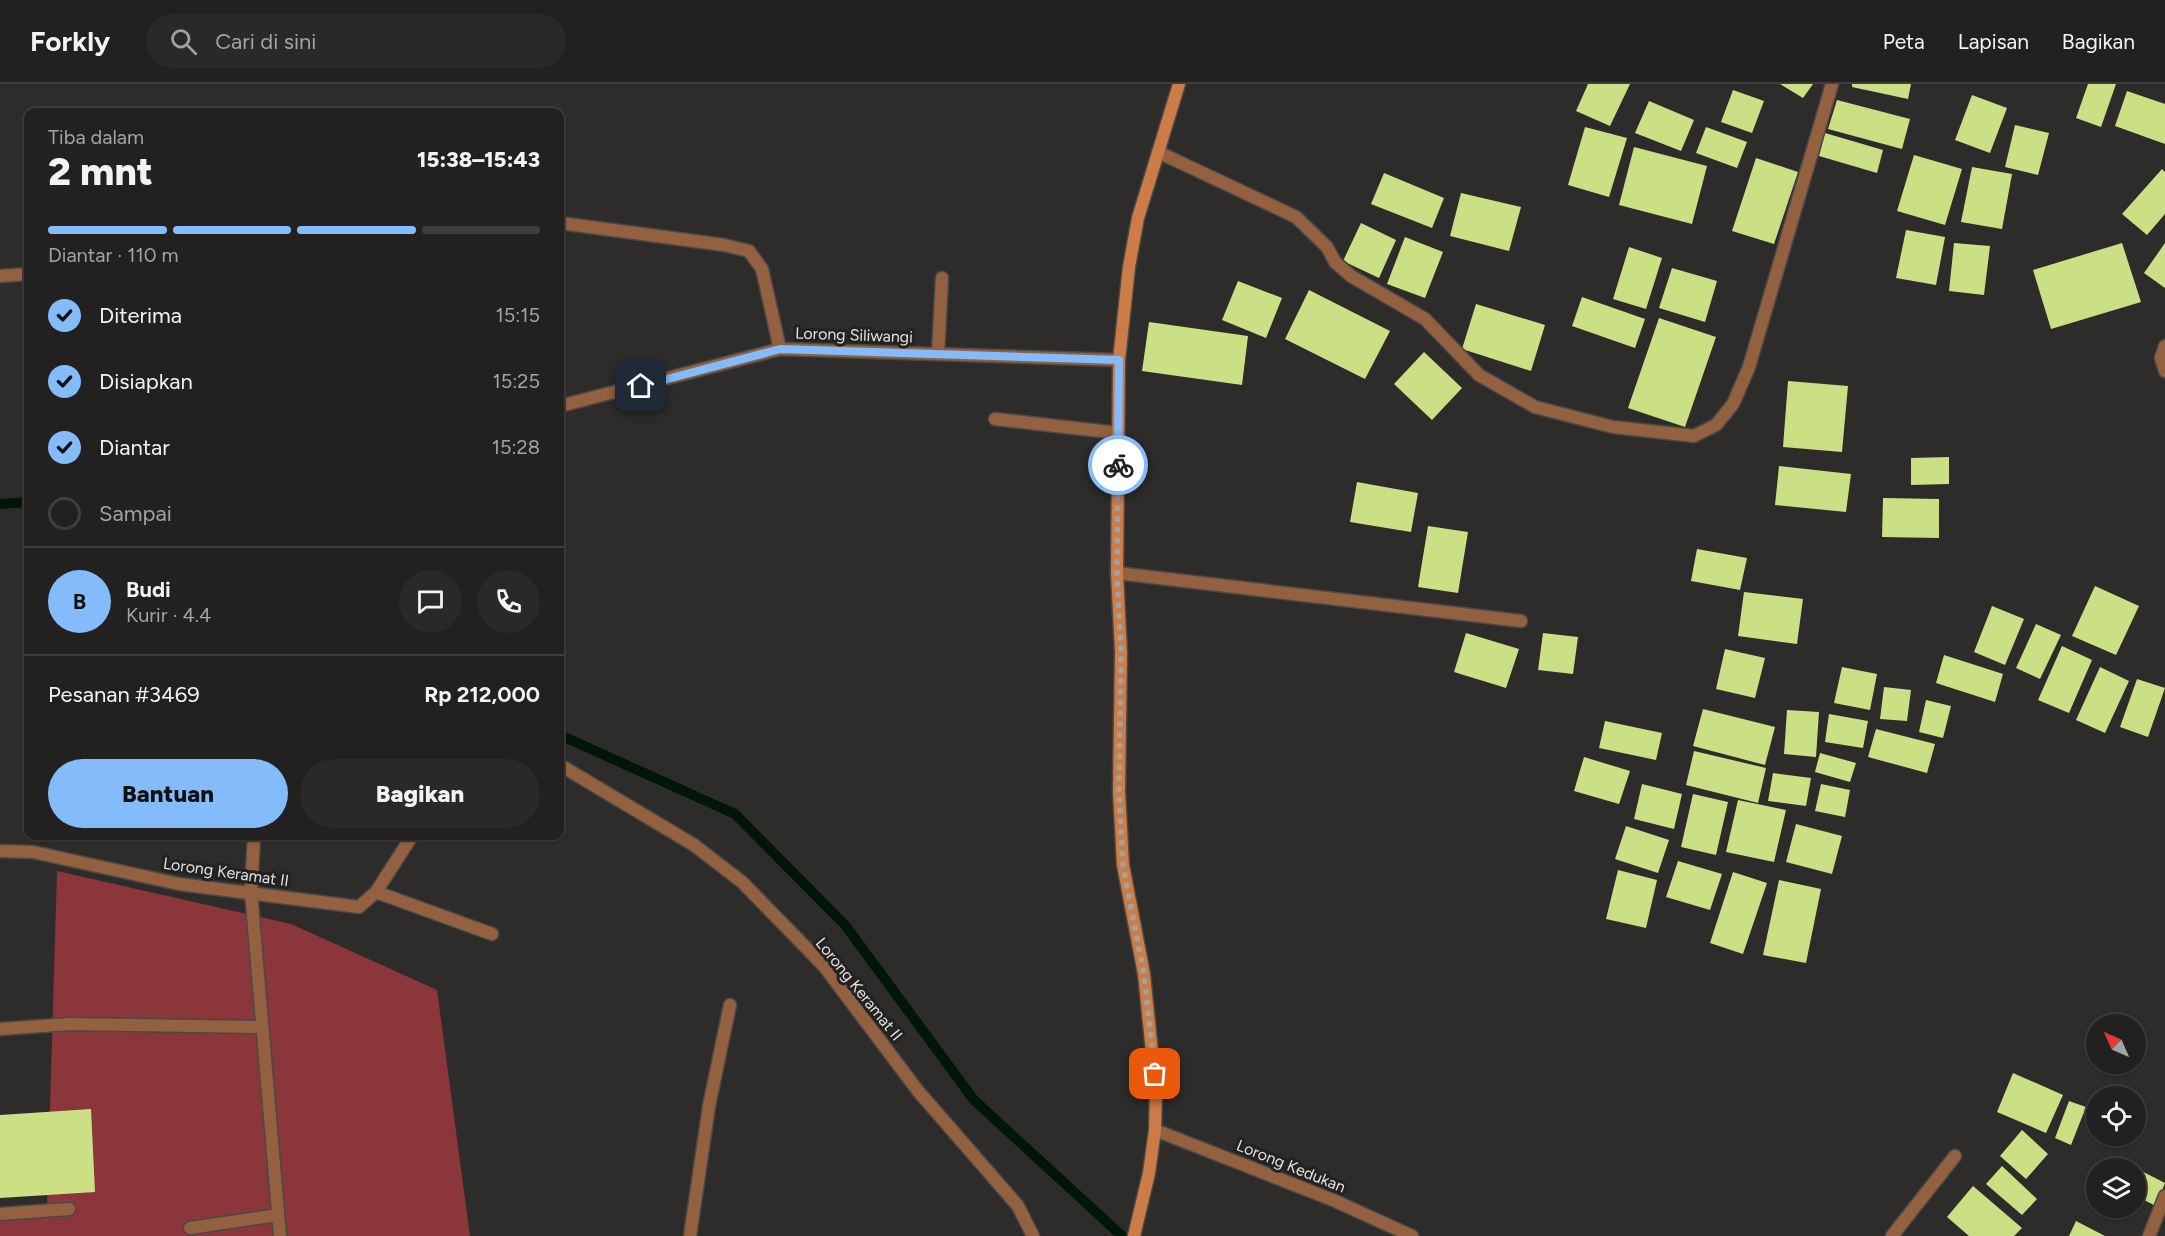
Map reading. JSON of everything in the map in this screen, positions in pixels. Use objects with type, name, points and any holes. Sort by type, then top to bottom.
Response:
[{"type":"street","points":[[1134,1236],[1149,1173],[1155,1130],[1153,1041],[1144,974],[1123,866],[1119,791],[1121,652],[1117,573],[1119,360],[1129,267],[1138,218],[1179,84]]},
{"type":"street","points":[[1158,152],[1296,217],[1327,247],[1335,262],[1351,276],[1425,319],[1479,375],[1535,407],[1613,427],[1694,436],[1716,425],[1733,404],[1749,367],[1832,84]]},
{"type":"street","points":[[564,224],[724,245],[749,251],[762,269],[780,349]]},
{"type":"street","points":[[0,276],[24,274]]},
{"type":"street","points":[[938,354],[942,278]]},
{"type":"street","points":[[2165,346],[2161,358],[2165,371]]},
{"type":"street","name":"Lorong Siliwangi","points":[[564,405],[780,349],[1119,360]]},
{"type":"street","points":[[995,418],[1118,433]]},
{"type":"street","points":[[1117,573],[1521,621]]},
{"type":"street","name":"Lorong Keramat II","points":[[564,767],[694,845],[742,882],[824,966],[918,1091],[1018,1206],[1033,1236]]},
{"type":"street","points":[[254,840],[251,892],[280,1236]]},
{"type":"street","name":"Lorong Keramat II","points":[[0,851],[33,852],[179,884],[355,907],[363,905],[376,892],[409,840]]},
{"type":"street","points":[[376,892],[492,934]]},
{"type":"street","points":[[690,1236],[709,1106],[730,1005]]},
{"type":"street","points":[[0,1029],[70,1024],[262,1027]]},
{"type":"street","name":"Lorong Kedukan","points":[[1155,1130],[1333,1200],[1412,1236]]},
{"type":"street","points":[[1892,1236],[1955,1156]]},
{"type":"street","points":[[2149,1236],[2165,1196]]},
{"type":"street","points":[[0,1214],[69,1209]]},
{"type":"street","points":[[190,1228],[278,1215]]},
{"type":"shaded area","points":[[57,871],[291,924],[437,990],[470,1236],[0,1236],[0,1211],[47,1208]]},
{"type":"building","points":[[1588,84],[1630,84],[1610,126],[1576,111]]},
{"type":"building","points":[[1780,84],[1813,84],[1803,98]]},
{"type":"building","points":[[1852,84],[1911,84],[1908,99],[1852,87]]},
{"type":"building","points":[[2088,84],[2116,84],[2101,127],[2076,118]]},
{"type":"building","points":[[1733,90],[1764,101],[1752,133],[1721,122]]},
{"type":"building","points":[[2127,91],[2165,104],[2165,144],[2115,126]]},
{"type":"building","points":[[1972,95],[2007,108],[1990,153],[1955,140]]},
{"type":"building","points":[[1837,100],[1910,119],[1902,149],[1828,129]]},
{"type":"building","points":[[1649,101],[1694,120],[1681,151],[1635,133]]},
{"type":"building","points":[[2015,125],[2049,133],[2038,175],[2005,167]]},
{"type":"building","points":[[1585,127],[1627,138],[1609,197],[1568,185]]},
{"type":"building","points":[[1706,127],[1747,142],[1737,168],[1696,153]]},
{"type":"building","points":[[1825,133],[1883,150],[1877,173],[1819,156]]},
{"type":"building","points":[[1634,147],[1707,166],[1692,224],[1619,205]]},
{"type":"building","points":[[1914,155],[1962,169],[1945,225],[1897,211]]},
{"type":"building","points":[[1756,158],[1798,172],[1774,244],[1732,231]]},
{"type":"building","points":[[1972,167],[2012,174],[2002,229],[1961,222]]},
{"type":"building","points":[[2162,169],[2165,172],[2165,214],[2147,235],[2122,214]]},
{"type":"building","points":[[1384,173],[1444,198],[1432,228],[1371,204]]},
{"type":"building","points":[[1461,193],[1521,207],[1509,251],[1450,236]]},
{"type":"building","points":[[1361,223],[1396,240],[1379,278],[1343,261]]},
{"type":"building","points":[[1906,230],[1945,237],[1936,285],[1896,278]]},
{"type":"building","points":[[1405,237],[1443,252],[1425,298],[1387,284]]},
{"type":"building","points":[[1954,243],[1990,246],[1984,295],[1949,291]]},
{"type":"building","points":[[2122,243],[2141,302],[2051,329],[2033,270]]},
{"type":"building","points":[[2165,243],[2165,288],[2144,273]]},
{"type":"building","points":[[1629,247],[1662,258],[1646,309],[1613,299]]},
{"type":"building","points":[[1672,268],[1717,281],[1705,322],[1659,308]]},
{"type":"building","points":[[1238,281],[1282,298],[1266,338],[1222,320]]},
{"type":"building","points":[[1309,290],[1390,331],[1365,379],[1285,339]]},
{"type":"building","points":[[1582,297],[1645,319],[1635,348],[1572,326]]},
{"type":"building","points":[[1476,304],[1545,325],[1531,371],[1462,349]]},
{"type":"building","points":[[1659,318],[1716,337],[1685,427],[1628,408]]},
{"type":"building","points":[[1149,322],[1248,336],[1242,385],[1142,371]]},
{"type":"building","points":[[1424,352],[1462,388],[1432,420],[1394,384]]},
{"type":"building","points":[[1788,381],[1848,386],[1842,452],[1783,447]]},
{"type":"building","points":[[1949,457],[1949,484],[1911,485],[1911,458]]},
{"type":"building","points":[[1779,466],[1851,474],[1846,512],[1775,505]]},
{"type":"building","points":[[1357,482],[1418,493],[1411,532],[1350,522]]},
{"type":"building","points":[[1883,498],[1939,499],[1939,538],[1882,537]]},
{"type":"building","points":[[1428,526],[1468,532],[1458,593],[1418,587]]},
{"type":"building","points":[[1697,549],[1747,558],[1740,590],[1691,581]]},
{"type":"building","points":[[2095,586],[2139,606],[2116,655],[2072,636]]},
{"type":"building","points":[[1744,592],[1803,599],[1797,644],[1738,636]]},
{"type":"building","points":[[1992,606],[2024,619],[2005,665],[1974,652]]},
{"type":"building","points":[[2036,624],[2061,635],[2040,679],[2016,668]]},
{"type":"building","points":[[1466,633],[1519,649],[1506,688],[1454,672]]},
{"type":"building","points":[[1543,633],[1578,637],[1573,674],[1538,670]]},
{"type":"building","points":[[2062,646],[2092,660],[2069,713],[2038,700]]},
{"type":"building","points":[[1725,649],[1765,658],[1755,698],[1716,689]]},
{"type":"building","points":[[1944,655],[2003,674],[1995,702],[1936,683]]},
{"type":"building","points":[[1842,667],[1877,674],[1870,710],[1834,703]]},
{"type":"building","points":[[2100,667],[2129,681],[2105,733],[2076,720]]},
{"type":"building","points":[[2137,679],[2165,688],[2148,737],[2120,727]]},
{"type":"building","points":[[1884,687],[1911,690],[1907,721],[1880,719]]},
{"type":"building","points":[[1926,700],[1951,706],[1943,738],[1919,732]]},
{"type":"building","points":[[1703,709],[1775,727],[1765,765],[1693,746]]},
{"type":"building","points":[[1787,710],[1819,712],[1816,757],[1784,754]]},
{"type":"building","points":[[1829,714],[1868,721],[1863,748],[1825,742]]},
{"type":"building","points":[[1605,721],[1662,733],[1656,760],[1599,748]]},
{"type":"building","points":[[1876,729],[1935,744],[1927,773],[1868,757]]},
{"type":"building","points":[[1694,751],[1766,768],[1758,803],[1686,785]]},
{"type":"building","points":[[1820,753],[1856,763],[1850,782],[1815,772]]},
{"type":"building","points":[[1584,757],[1630,771],[1619,804],[1574,791]]},
{"type":"building","points":[[1773,773],[1811,778],[1806,806],[1768,801]]},
{"type":"building","points":[[1642,784],[1682,794],[1674,829],[1634,819]]},
{"type":"building","points":[[1821,784],[1850,790],[1845,817],[1815,811]]},
{"type":"building","points":[[1693,794],[1728,802],[1716,855],[1681,847]]},
{"type":"building","points":[[1738,800],[1786,810],[1774,862],[1726,852]]},
{"type":"building","points":[[1796,824],[1842,836],[1832,874],[1786,862]]},
{"type":"building","points":[[1626,826],[1669,840],[1658,873],[1615,859]]},
{"type":"building","points":[[1678,861],[1722,874],[1710,910],[1666,897]]},
{"type":"building","points":[[1618,870],[1657,880],[1646,928],[1606,919]]},
{"type":"building","points":[[1733,872],[1767,883],[1743,954],[1710,943]]},
{"type":"building","points":[[1779,880],[1821,889],[1806,963],[1763,955]]},
{"type":"building","points":[[2013,1073],[2063,1095],[2046,1133],[1997,1112]]},
{"type":"building","points":[[2069,1101],[2086,1107],[2071,1145],[2055,1138]]},
{"type":"building","points":[[91,1109],[95,1192],[0,1198],[0,1115]]},
{"type":"building","points":[[2022,1130],[2048,1154],[2026,1179],[2000,1156]]},
{"type":"building","points":[[2002,1166],[2037,1199],[2022,1215],[1986,1184]]},
{"type":"building","points":[[2146,1173],[2165,1183],[2156,1206],[2146,1201]]},
{"type":"building","points":[[1973,1186],[2022,1228],[2014,1236],[1969,1236],[1947,1217]]},
{"type":"building","points":[[2076,1221],[2105,1236],[2069,1236]]},
{"type":"waterway","points":[[0,504],[24,502]]},
{"type":"waterway","points":[[564,737],[735,814],[845,925],[974,1100],[1122,1236]]},
{"type":"way so far","points":[[1118,465],[1117,573],[1121,652],[1119,791],[1123,866],[1144,974],[1155,1074]]},
{"type":"route","points":[[641,386],[780,349],[1119,360],[1118,465]]}]
